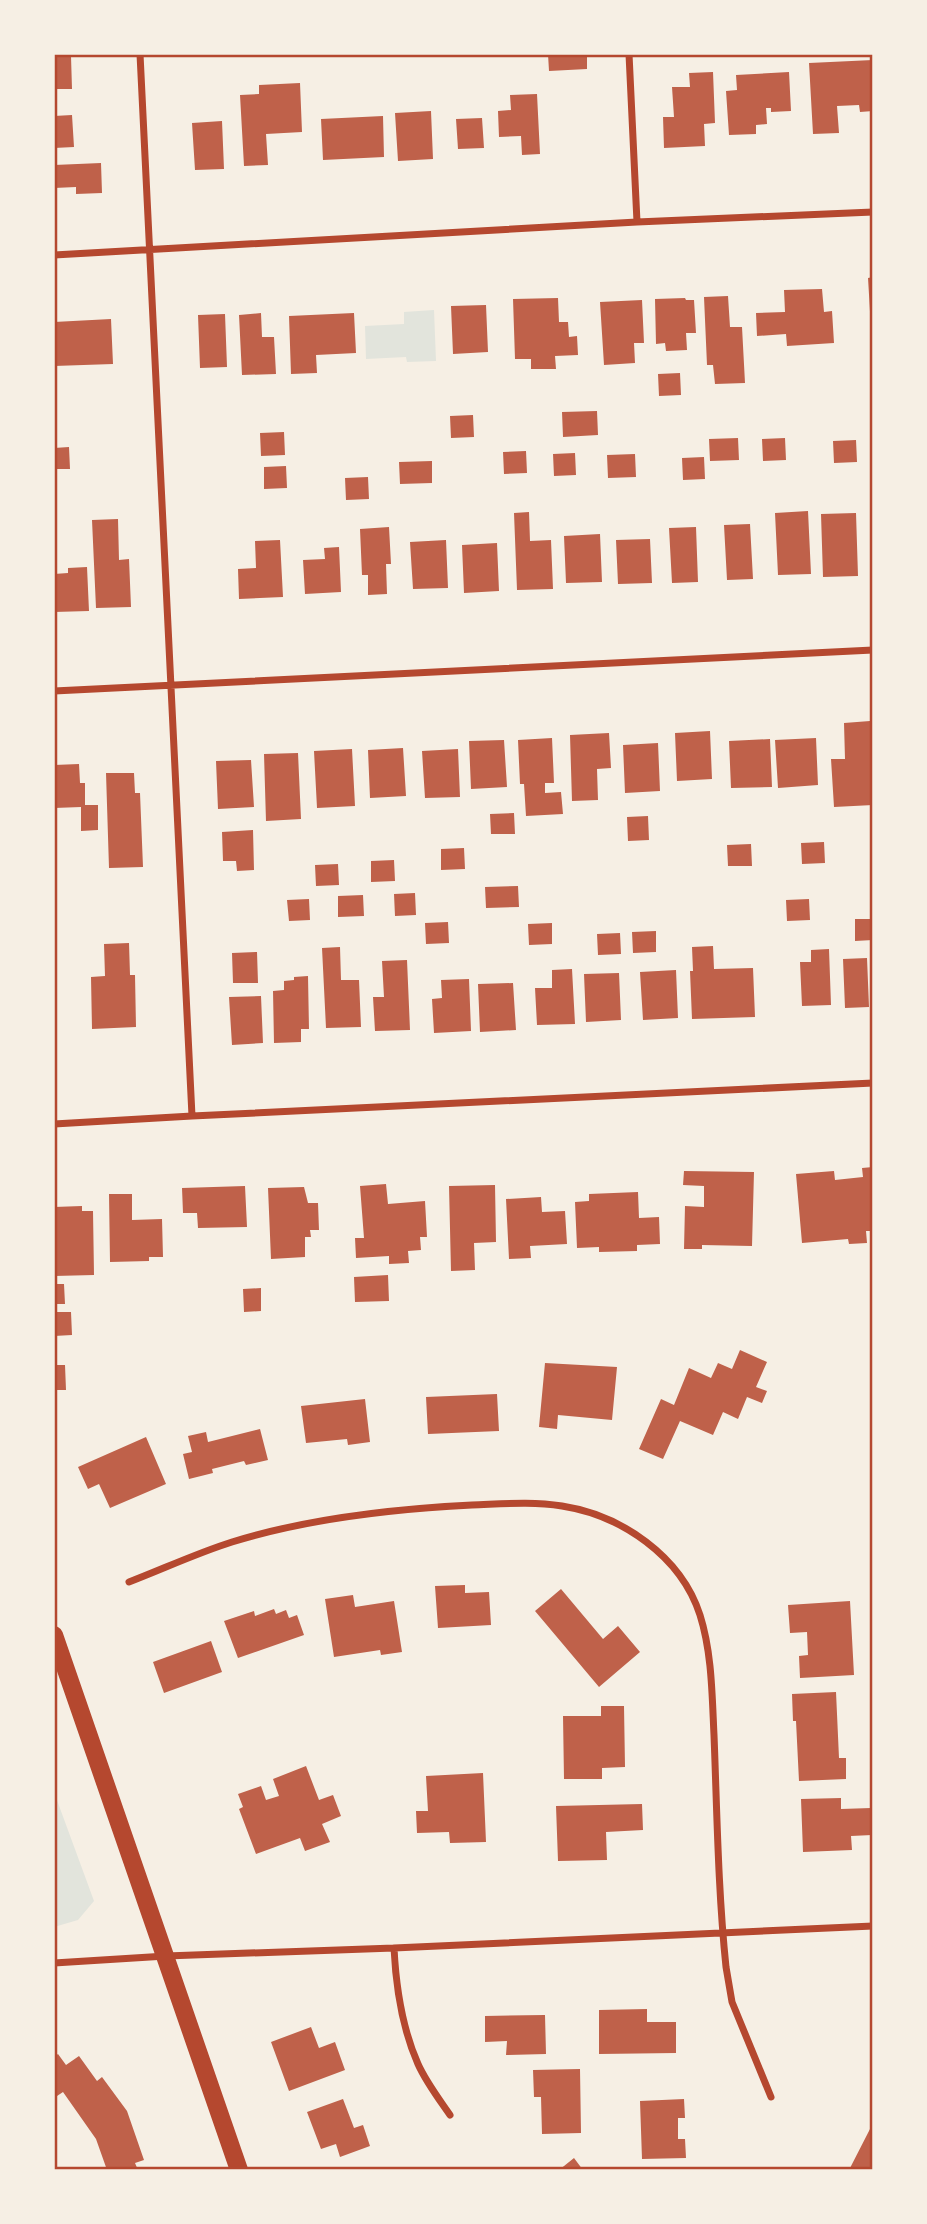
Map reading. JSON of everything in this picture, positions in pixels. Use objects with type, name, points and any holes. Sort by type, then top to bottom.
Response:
[{"type":"main road","points":[[54,1635],[239,2170]]},
{"type":"street","points":[[140,54],[192,1116]]},
{"type":"street","points":[[629,54],[637,222]]},
{"type":"street","points":[[54,255],[637,222],[873,212]]},
{"type":"street","points":[[54,691],[873,650]]},
{"type":"street","points":[[54,1124],[386,1105],[873,1083]]},
{"type":"street","points":[[129,1582],[231,1542],[281,1529],[415,1508],[512,1504],[562,1506],[608,1519],[628,1529],[666,1558],[699,1611],[706,1635],[726,1967],[732,2002],[771,2097]]},
{"type":"street","points":[[54,1964],[166,1956],[873,1926]]},
{"type":"street","points":[[394,1948],[395,1976],[403,2021],[419,2066],[450,2115]]},
{"type":"shaded area","points":[[434,310],[436,361],[407,362],[406,357],[366,359],[365,326],[404,324],[404,312]]},
{"type":"shaded area","points":[[54,1792],[94,1901],[78,1920],[54,1927]]},
{"type":"building","points":[[548,54],[587,54],[587,69],[549,71]]},
{"type":"building","points":[[71,56],[72,89],[54,89],[54,57]]},
{"type":"building","points":[[873,60],[873,111],[860,112],[859,105],[837,106],[839,133],[813,134],[809,63]]},
{"type":"building","points":[[713,72],[715,123],[704,124],[705,146],[664,148],[663,117],[674,117],[672,87],[690,87],[689,73]]},
{"type":"building","points":[[789,72],[791,111],[771,112],[771,108],[766,108],[767,124],[756,125],[756,134],[729,135],[726,91],[737,90],[736,75]]},
{"type":"building","points":[[300,83],[302,132],[266,134],[268,165],[244,166],[240,95],[259,94],[259,85]]},
{"type":"building","points":[[537,94],[540,154],[522,155],[521,136],[499,137],[498,111],[511,110],[510,95]]},
{"type":"building","points":[[431,111],[433,159],[398,161],[395,113]]},
{"type":"building","points":[[72,115],[74,147],[54,148],[54,116]]},
{"type":"building","points":[[383,116],[384,157],[323,160],[321,119]]},
{"type":"building","points":[[482,118],[484,148],[458,149],[456,119]]},
{"type":"building","points":[[222,121],[224,169],[195,170],[192,123]]},
{"type":"building","points":[[101,163],[102,193],[76,194],[76,187],[54,188],[54,165]]},
{"type":"building","points":[[873,277],[873,328],[871,328],[868,278]]},
{"type":"building","points":[[822,289],[824,312],[832,311],[834,343],[787,346],[786,334],[757,336],[756,313],[785,312],[784,290]]},
{"type":"building","points":[[728,296],[730,327],[742,327],[745,383],[715,384],[713,365],[707,365],[704,297]]},
{"type":"building","points":[[558,298],[559,322],[568,322],[569,337],[577,336],[578,355],[555,356],[556,369],[531,369],[531,359],[515,359],[513,299]]},
{"type":"building","points":[[655,299],[694,300],[696,333],[686,333],[687,350],[666,351],[665,343],[656,344]]},
{"type":"building","points":[[642,300],[644,343],[634,343],[635,363],[604,365],[600,302]]},
{"type":"building","points":[[486,305],[488,352],[453,354],[451,306]]},
{"type":"building","points":[[261,313],[262,337],[274,337],[276,374],[242,375],[239,315]]},
{"type":"building","points":[[354,313],[356,353],[316,355],[317,373],[291,374],[289,316]]},
{"type":"building","points":[[225,314],[227,367],[200,368],[198,315]]},
{"type":"building","points":[[111,319],[113,364],[54,366],[54,322]]},
{"type":"building","points":[[680,373],[681,395],[659,396],[658,374]]},
{"type":"building","points":[[870,407],[873,407],[873,429],[870,429]]},
{"type":"building","points":[[597,411],[598,435],[563,437],[562,412]]},
{"type":"building","points":[[473,415],[474,437],[451,438],[450,416]]},
{"type":"building","points":[[284,432],[285,455],[261,456],[260,433]]},
{"type":"building","points":[[738,438],[739,460],[710,461],[709,439]]},
{"type":"building","points":[[785,438],[786,460],[763,461],[762,439]]},
{"type":"building","points":[[856,440],[857,462],[834,463],[833,441]]},
{"type":"building","points":[[69,447],[70,469],[54,469],[54,448]]},
{"type":"building","points":[[526,451],[527,473],[504,474],[503,452]]},
{"type":"building","points":[[575,453],[576,475],[554,476],[553,454]]},
{"type":"building","points":[[635,454],[636,477],[608,478],[607,455]]},
{"type":"building","points":[[704,457],[705,479],[683,480],[682,458]]},
{"type":"building","points":[[432,461],[432,483],[400,484],[399,462]]},
{"type":"building","points":[[286,466],[287,488],[264,489],[264,467]]},
{"type":"building","points":[[368,477],[369,499],[346,500],[345,478]]},
{"type":"building","points":[[808,511],[811,574],[778,575],[775,513]]},
{"type":"building","points":[[529,512],[530,541],[551,540],[553,589],[517,590],[514,513]]},
{"type":"building","points":[[856,513],[858,576],[823,577],[821,514]]},
{"type":"building","points":[[118,519],[119,560],[129,559],[131,607],[96,608],[92,520]]},
{"type":"building","points":[[750,524],[753,579],[727,580],[724,525]]},
{"type":"building","points":[[389,527],[391,564],[386,564],[387,594],[368,595],[368,575],[362,575],[360,529]]},
{"type":"building","points":[[696,527],[698,582],[672,583],[669,528]]},
{"type":"building","points":[[600,534],[602,582],[566,583],[564,536]]},
{"type":"building","points":[[650,539],[652,583],[618,584],[616,540]]},
{"type":"building","points":[[280,540],[283,597],[239,599],[238,569],[256,568],[255,541]]},
{"type":"building","points":[[446,540],[448,588],[413,589],[410,542]]},
{"type":"building","points":[[497,543],[499,591],[464,593],[462,545]]},
{"type":"building","points":[[339,547],[341,592],[305,594],[303,560],[325,559],[324,548]]},
{"type":"building","points":[[87,567],[89,611],[54,612],[54,574],[68,573],[68,568]]},
{"type":"building","points":[[870,721],[873,805],[834,807],[831,759],[845,759],[844,723]]},
{"type":"building","points":[[710,731],[712,779],[677,781],[675,733]]},
{"type":"building","points":[[609,733],[611,768],[597,769],[598,800],[572,801],[570,735]]},
{"type":"building","points":[[552,738],[554,783],[545,783],[545,793],[561,792],[563,814],[526,816],[524,784],[520,784],[518,740]]},
{"type":"building","points":[[816,738],[818,785],[778,788],[775,740]]},
{"type":"building","points":[[770,739],[772,787],[731,788],[729,741]]},
{"type":"building","points":[[504,740],[507,787],[471,789],[469,741]]},
{"type":"building","points":[[658,743],[660,791],[625,793],[623,745]]},
{"type":"building","points":[[403,748],[406,796],[370,798],[368,750]]},
{"type":"building","points":[[352,749],[355,806],[317,808],[314,751]]},
{"type":"building","points":[[458,749],[460,797],[425,798],[422,751]]},
{"type":"building","points":[[298,753],[301,819],[266,821],[264,754]]},
{"type":"building","points":[[251,760],[254,807],[218,809],[216,761]]},
{"type":"building","points":[[79,764],[80,783],[85,783],[85,805],[98,805],[98,830],[81,831],[81,807],[54,808],[54,765]]},
{"type":"building","points":[[106,773],[134,773],[135,793],[140,793],[143,867],[109,868]]},
{"type":"building","points":[[514,813],[515,834],[491,834],[490,814]]},
{"type":"building","points":[[648,816],[649,840],[628,841],[627,817]]},
{"type":"building","points":[[253,830],[254,870],[237,871],[236,861],[223,861],[222,832]]},
{"type":"building","points":[[824,842],[825,863],[802,864],[801,843]]},
{"type":"building","points":[[751,844],[752,866],[728,866],[727,845]]},
{"type":"building","points":[[464,848],[465,869],[441,870],[441,849]]},
{"type":"building","points":[[394,860],[395,881],[371,882],[371,861]]},
{"type":"building","points":[[338,864],[339,885],[316,886],[315,865]]},
{"type":"building","points":[[518,886],[519,907],[486,908],[485,887]]},
{"type":"building","points":[[415,893],[416,915],[395,916],[394,894]]},
{"type":"building","points":[[363,895],[364,916],[338,917],[338,896]]},
{"type":"building","points":[[309,899],[310,920],[289,921],[287,900]]},
{"type":"building","points":[[809,899],[810,920],[787,921],[786,900]]},
{"type":"building","points":[[855,919],[873,919],[873,940],[855,941]]},
{"type":"building","points":[[448,922],[449,943],[426,944],[425,923]]},
{"type":"building","points":[[552,923],[552,944],[529,945],[528,924]]},
{"type":"building","points":[[656,931],[656,952],[633,953],[632,932]]},
{"type":"building","points":[[620,933],[621,954],[598,955],[597,934]]},
{"type":"building","points":[[129,943],[130,975],[135,975],[136,1027],[92,1029],[91,977],[105,976],[104,944]]},
{"type":"building","points":[[713,946],[714,969],[753,968],[755,1017],[692,1019],[692,947]]},
{"type":"building","points":[[340,947],[341,980],[359,980],[361,1027],[326,1028],[322,948]]},
{"type":"building","points":[[829,949],[831,1005],[802,1006],[800,962],[811,962],[811,950]]},
{"type":"building","points":[[257,952],[258,983],[233,983],[232,953]]},
{"type":"building","points":[[867,958],[869,1007],[845,1008],[843,959]]},
{"type":"building","points":[[407,960],[410,1030],[375,1031],[373,997],[384,997],[382,961]]},
{"type":"building","points":[[572,969],[575,1024],[537,1025],[535,988],[552,988],[552,970]]},
{"type":"building","points":[[676,970],[678,1018],[643,1020],[640,972]]},
{"type":"building","points":[[619,973],[621,1020],[586,1022],[584,974]]},
{"type":"building","points":[[308,976],[309,1029],[301,1029],[301,1042],[274,1043],[273,991],[284,990],[284,981]]},
{"type":"building","points":[[469,979],[471,1031],[434,1033],[432,999],[442,998],[441,980]]},
{"type":"building","points":[[513,983],[516,1030],[480,1032],[478,984]]},
{"type":"building","points":[[261,996],[263,1043],[232,1045],[229,997]]},
{"type":"building","points":[[873,1167],[873,1231],[866,1231],[867,1243],[849,1244],[848,1239],[802,1243],[796,1174],[834,1171],[835,1180],[863,1177],[862,1168]]},
{"type":"building","points":[[684,1171],[754,1172],[752,1246],[702,1245],[702,1249],[684,1249],[685,1206],[704,1207],[704,1186],[683,1185]]},
{"type":"building","points":[[386,1184],[388,1204],[425,1201],[427,1237],[420,1237],[421,1250],[408,1251],[409,1263],[389,1264],[389,1256],[356,1258],[355,1238],[364,1238],[360,1186]]},
{"type":"building","points":[[495,1185],[496,1242],[474,1243],[475,1270],[451,1271],[449,1186]]},
{"type":"building","points":[[245,1186],[247,1227],[198,1228],[197,1213],[183,1213],[182,1188]]},
{"type":"building","points":[[304,1187],[308,1203],[318,1203],[319,1230],[310,1230],[311,1237],[305,1237],[305,1257],[271,1259],[268,1188]]},
{"type":"building","points":[[638,1192],[639,1218],[659,1217],[660,1244],[637,1245],[637,1251],[599,1252],[599,1247],[577,1248],[575,1202],[589,1201],[589,1194]]},
{"type":"building","points":[[109,1194],[132,1194],[132,1220],[162,1219],[163,1257],[149,1257],[149,1261],[110,1262]]},
{"type":"building","points":[[541,1197],[542,1212],[565,1211],[567,1244],[530,1246],[531,1258],[509,1259],[506,1199]]},
{"type":"building","points":[[82,1206],[82,1211],[93,1211],[94,1275],[54,1276],[54,1207]]},
{"type":"building","points":[[388,1275],[389,1301],[355,1302],[354,1277]]},
{"type":"building","points":[[54,1284],[64,1284],[65,1304],[54,1304]]},
{"type":"building","points":[[261,1288],[261,1311],[244,1312],[243,1289]]},
{"type":"building","points":[[54,1312],[71,1312],[72,1335],[54,1336]]},
{"type":"building","points":[[740,1350],[767,1362],[756,1387],[767,1391],[762,1403],[747,1397],[738,1419],[723,1412],[713,1435],[680,1421],[663,1459],[639,1449],[661,1399],[674,1405],[689,1368],[711,1378],[718,1363],[732,1369]]},
{"type":"building","points":[[545,1363],[617,1367],[612,1420],[558,1415],[557,1429],[539,1427]]},
{"type":"building","points":[[54,1365],[65,1365],[66,1390],[54,1390]]},
{"type":"building","points":[[497,1394],[499,1431],[428,1434],[426,1397]]},
{"type":"building","points":[[365,1399],[370,1442],[348,1445],[347,1439],[306,1443],[301,1406]]},
{"type":"building","points":[[260,1429],[268,1460],[246,1465],[244,1461],[212,1469],[213,1473],[189,1479],[183,1454],[192,1452],[188,1436],[206,1432],[208,1442]]},
{"type":"building","points":[[146,1437],[166,1484],[110,1508],[99,1484],[88,1489],[78,1467]]},
{"type":"building","points":[[465,1585],[465,1593],[489,1592],[491,1625],[438,1628],[435,1586]]},
{"type":"building","points":[[561,1589],[603,1639],[618,1626],[640,1652],[599,1687],[535,1611]]},
{"type":"building","points":[[353,1595],[355,1607],[394,1601],[402,1652],[381,1655],[380,1650],[334,1657],[325,1599]]},
{"type":"building","points":[[850,1601],[854,1675],[800,1678],[799,1656],[808,1655],[807,1632],[790,1633],[788,1605]]},
{"type":"building","points":[[274,1609],[276,1614],[286,1610],[289,1618],[297,1615],[304,1635],[238,1658],[224,1621],[254,1611],[255,1616]]},
{"type":"building","points":[[211,1641],[222,1672],[164,1693],[153,1662]]},
{"type":"building","points":[[836,1692],[839,1758],[846,1758],[846,1779],[799,1781],[792,1694]]},
{"type":"building","points":[[601,1706],[624,1706],[625,1767],[602,1768],[602,1779],[564,1779],[563,1716],[601,1716]]},
{"type":"building","points":[[306,1766],[319,1800],[333,1795],[341,1816],[322,1824],[330,1842],[305,1851],[300,1838],[256,1854],[239,1809],[243,1807],[238,1794],[261,1786],[266,1800],[279,1796],[273,1779]]},
{"type":"building","points":[[483,1773],[486,1842],[450,1843],[449,1832],[417,1833],[416,1811],[428,1811],[426,1776]]},
{"type":"building","points":[[841,1798],[841,1809],[871,1808],[872,1835],[851,1836],[852,1850],[803,1852],[801,1799]]},
{"type":"building","points":[[642,1804],[643,1830],[606,1832],[607,1860],[558,1861],[556,1806]]},
{"type":"building","points":[[647,2009],[647,2022],[676,2022],[676,2053],[599,2054],[599,2010]]},
{"type":"building","points":[[545,2015],[546,2054],[506,2055],[507,2041],[485,2042],[485,2016]]},
{"type":"building","points":[[311,2027],[319,2048],[335,2042],[345,2070],[289,2091],[271,2042]]},
{"type":"building","points":[[58,2054],[66,2065],[79,2056],[97,2081],[102,2077],[127,2111],[144,2160],[135,2163],[138,2170],[107,2170],[96,2139],[63,2092],[54,2098],[54,2057]]},
{"type":"building","points":[[580,2069],[581,2133],[542,2134],[541,2097],[534,2097],[533,2070]]},
{"type":"building","points":[[343,2099],[354,2128],[363,2125],[370,2146],[340,2157],[336,2144],[321,2149],[307,2112]]},
{"type":"building","points":[[684,2099],[685,2118],[678,2118],[678,2139],[685,2139],[686,2158],[642,2159],[640,2101]]},
{"type":"building","points":[[870,2129],[873,2130],[873,2170],[849,2170]]},
{"type":"building","points":[[574,2158],[583,2170],[559,2170]]}]
